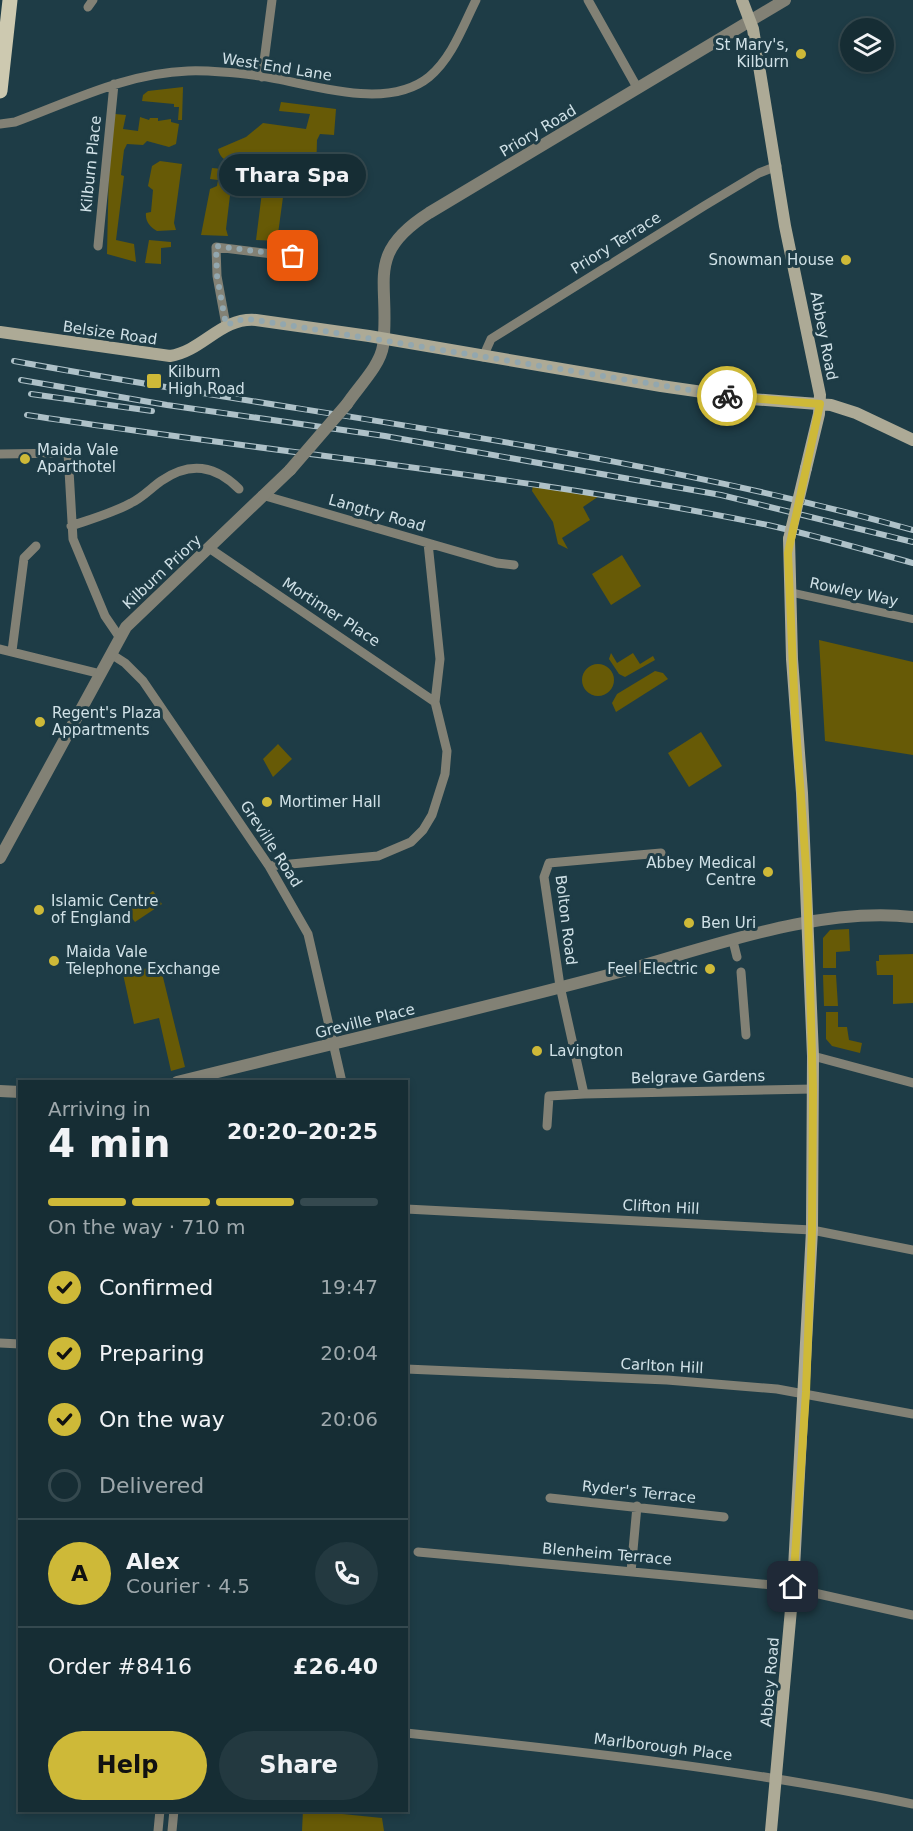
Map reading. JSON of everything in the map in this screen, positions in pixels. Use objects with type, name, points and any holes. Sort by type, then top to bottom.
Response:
[{"type":"main road","points":[[0,91],[2,48],[10,0]]},
{"type":"main road","name":"Abbey Road","points":[[742,0],[751,20],[777,166],[785,226],[820,404],[789,539],[789,592],[808,921],[813,1056],[812,1230],[806,1392],[793,1587],[771,1831]]},
{"type":"main road","name":"Belsize Road","points":[[0,332],[170,356],[188,351],[226,325],[243,319],[256,320],[383,338],[483,357],[751,399],[820,404],[848,410],[913,440]]},
{"type":"street","points":[[262,77],[272,0]]},
{"type":"street","name":"West End Lane","points":[[0,124],[15,122],[149,73],[190,71],[262,77],[341,92],[386,92],[414,87],[444,62],[476,0]]},
{"type":"street","points":[[588,0],[638,89]]},
{"type":"street","name":"Priory Road","points":[[383,338],[384,272],[388,255],[399,234],[429,213],[785,0]]},
{"type":"street","name":"Kilburn Place","points":[[98,246],[114,84]]},
{"type":"street","name":"Priory Terrace","points":[[483,357],[491,339],[704,206],[759,173],[777,166]]},
{"type":"street","points":[[226,325],[217,276],[216,246],[312,259],[312,268]]},
{"type":"street","name":"Kilburn Priory","points":[[0,858],[126,627],[290,470],[347,404],[379,355],[383,338]]},
{"type":"street","points":[[0,454],[68,453],[73,539],[105,616],[120,638]]},
{"type":"street","points":[[71,526],[132,503],[162,480],[190,468],[209,469],[226,476],[239,489]]},
{"type":"street","name":"Langtry Road","points":[[262,495],[485,559],[514,565]]},
{"type":"street","points":[[269,866],[378,856],[411,842],[423,830],[432,815],[445,774],[447,751],[435,702],[440,659],[428,543]]},
{"type":"street","points":[[12,651],[24,558],[36,546]]},
{"type":"street","name":"Mortimer Place","points":[[210,548],[435,702]]},
{"type":"street","name":"Rowley Way","points":[[789,592],[913,619]]},
{"type":"street","points":[[0,649],[101,674]]},
{"type":"street","name":"Greville Road","points":[[111,654],[125,663],[143,681],[269,866],[302,920],[308,934],[342,1080]]},
{"type":"street","name":"Bolton Road","points":[[560,986],[544,877],[549,863],[661,853]]},
{"type":"street","name":"Greville Place","points":[[185,1080],[334,1044],[808,921],[863,916],[913,917]]},
{"type":"street","points":[[733,942],[737,957]]},
{"type":"street","points":[[741,972],[746,1035]]},
{"type":"street","points":[[560,986],[584,1094]]},
{"type":"street","points":[[813,1056],[913,1083]]},
{"type":"street","name":"Belgrave Gardens","points":[[547,1126],[549,1096],[813,1089]]},
{"type":"street","points":[[0,1091],[18,1092]]},
{"type":"street","name":"Clifton Hill","points":[[408,1209],[812,1230],[913,1250]]},
{"type":"street","points":[[0,1343],[18,1344]]},
{"type":"street","name":"Carlton Hill","points":[[408,1369],[667,1380],[806,1392],[913,1414]]},
{"type":"street","name":"Ryder's Terrace","points":[[550,1498],[724,1517]]},
{"type":"street","points":[[631,1572],[637,1506]]},
{"type":"street","name":"Blenheim Terrace","points":[[418,1552],[793,1587],[913,1615]]},
{"type":"street","name":"Marlborough Place","points":[[408,1733],[558,1749],[776,1777],[913,1804]]},
{"type":"street","points":[[158,1831],[160,1812]]},
{"type":"street","points":[[172,1831],[174,1812]]},
{"type":"shaded area","points":[[183,87],[182,120],[178,120],[179,107],[174,107],[174,104],[142,101],[143,95],[148,91]]},
{"type":"shaded area","points":[[281,102],[336,109],[334,135],[320,134],[317,140],[316,174],[286,175],[278,234],[280,241],[256,240],[262,192],[269,192],[270,184],[260,183],[262,167],[230,162],[220,155],[218,149],[246,137],[263,123],[306,129],[310,114],[279,111]]},
{"type":"shaded area","points":[[115,114],[126,115],[123,129],[138,131],[140,117],[149,120],[158,118],[158,121],[171,119],[171,122],[179,124],[176,144],[169,147],[147,141],[143,145],[127,144],[124,150],[121,175],[124,176],[116,240],[134,244],[136,262],[107,254],[110,117]]},
{"type":"shaded area","points":[[160,161],[182,164],[174,223],[176,230],[157,231],[146,219],[146,213],[151,212],[153,190],[148,186],[152,166]]},
{"type":"shaded area","points":[[212,168],[233,170],[226,229],[228,236],[201,235],[210,189],[217,186],[218,180],[210,179]]},
{"type":"shaded area","points":[[149,240],[171,242],[171,247],[161,248],[161,264],[145,263]]},
{"type":"shaded area","points":[[533,485],[602,494],[583,507],[590,520],[562,538],[568,549],[558,544],[553,522],[532,491]]},
{"type":"shaded area","points":[[622,555],[641,586],[611,605],[592,574]]},
{"type":"shaded area","points":[[819,640],[913,662],[913,755],[825,741]]},
{"type":"shaded area","points":[[611,653],[617,663],[633,653],[640,664],[653,656],[655,660],[625,677],[619,674],[609,659]]},
{"type":"shaded area","points":[[598,664],[609,669],[614,680],[609,691],[598,696],[587,691],[582,680],[587,669]]},
{"type":"shaded area","points":[[655,671],[663,673],[668,679],[616,712],[612,703],[617,694]]},
{"type":"shaded area","points":[[701,732],[722,766],[689,787],[668,753]]},
{"type":"shaded area","points":[[278,744],[292,759],[273,777],[263,759]]},
{"type":"shaded area","points":[[153,891],[162,904],[135,922],[126,910]]},
{"type":"shaded area","points":[[849,929],[850,951],[836,952],[836,968],[823,968],[823,938],[830,930]]},
{"type":"shaded area","points":[[913,954],[913,1003],[893,1004],[893,975],[877,975],[876,961],[879,961],[879,955]]},
{"type":"shaded area","points":[[160,965],[185,1067],[171,1071],[159,1018],[134,1024],[123,974]]},
{"type":"shaded area","points":[[823,975],[836,975],[838,1006],[824,1006]]},
{"type":"shaded area","points":[[826,1012],[838,1012],[838,1027],[847,1027],[849,1040],[862,1043],[860,1053],[832,1046],[826,1039]]},
{"type":"shaded area","points":[[303,1812],[323,1812],[382,1818],[384,1831],[302,1831]]},
{"type":"railway","points":[[14,361],[578,455],[802,501],[913,530]]},
{"type":"railway","points":[[21,380],[167,405],[385,436],[721,495],[913,542]]},
{"type":"railway","points":[[31,394],[152,411]]},
{"type":"railway","points":[[27,415],[491,478],[676,507],[786,529],[913,563]]},
{"type":"way so far","points":[[293,256],[216,246],[217,276],[226,325],[243,319],[256,320],[383,338],[483,357],[727,396]]},
{"type":"place","name":"St Mary's, Kilburn","points":[[801,54]]},
{"type":"place","name":"Thara Spa","points":[[293,256]]},
{"type":"place","name":"Snowman House","points":[[846,260]]},
{"type":"place","name":"Kilburn High Road","points":[[154,381]]},
{"type":"place","name":"Maida Vale Aparthotel","points":[[25,459]]},
{"type":"place","name":"Regent's Plaza Appartments","points":[[40,722]]},
{"type":"place","name":"Mortimer Hall","points":[[267,802]]},
{"type":"place","name":"Abbey Medical Centre","points":[[768,872]]},
{"type":"place","name":"Islamic Centre of England","points":[[39,910]]},
{"type":"place","name":"Ben Uri","points":[[689,923]]},
{"type":"place","name":"Maida Vale Telephone Exchange","points":[[54,961]]},
{"type":"place","name":"Feel Electric","points":[[710,969]]},
{"type":"place","name":"Lavington","points":[[537,1051]]},
{"type":"route","points":[[727,396],[820,404],[789,539],[788,553],[795,714],[807,881],[813,1056],[812,1230],[806,1392],[793,1587]]}]
